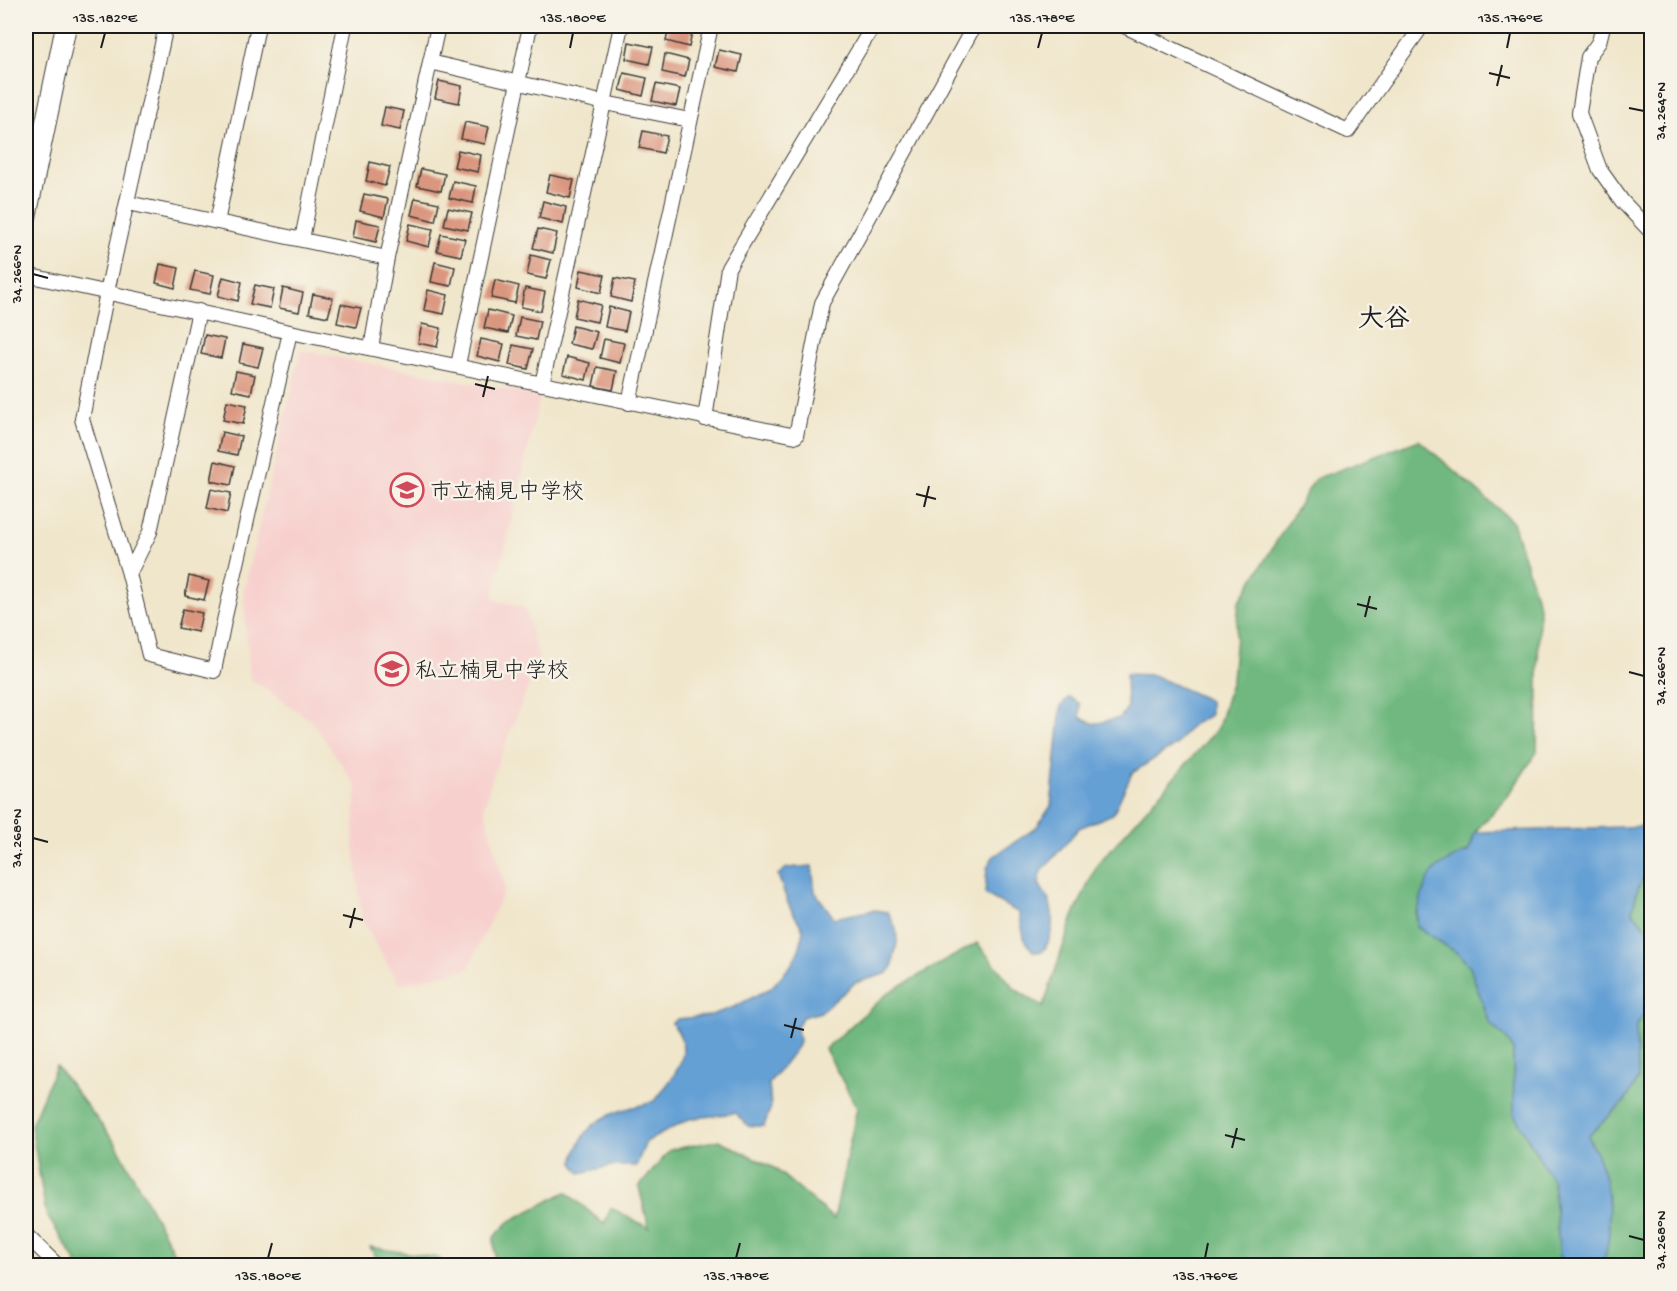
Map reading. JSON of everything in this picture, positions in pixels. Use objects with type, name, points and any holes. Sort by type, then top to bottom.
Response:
[{"type":"street","points":[[26,217],[66,26]]},
{"type":"street","points":[[166,26],[107,292],[82,419],[129,574],[149,655],[214,671],[226,609],[290,332]]},
{"type":"street","points":[[217,222],[258,26]]},
{"type":"street","points":[[302,239],[345,26]]},
{"type":"street","points":[[371,348],[387,258],[438,26]]},
{"type":"street","points":[[458,366],[530,26]]},
{"type":"street","points":[[542,384],[621,26]]},
{"type":"street","points":[[629,403],[711,26]]},
{"type":"street","points":[[705,419],[728,268],[873,26]]},
{"type":"street","points":[[26,275],[705,419],[796,436],[822,303],[974,26]]},
{"type":"street","points":[[1124,26],[1347,131],[1422,26]]},
{"type":"street","points":[[1603,26],[1599,42],[1588,57],[1580,113],[1600,170],[1622,201],[1652,233]]},
{"type":"street","points":[[430,62],[605,103],[690,120]]},
{"type":"street","points":[[128,203],[387,258]]},
{"type":"street","points":[[129,574],[150,532],[199,311]]},
{"type":"street","points":[[26,1235],[58,1266]]},
{"type":"shaded area","name":"私立楠見中学校","points":[[301,350],[540,396],[493,599],[525,608],[539,659],[494,773],[484,808],[505,888],[468,969],[399,984],[362,920],[353,837],[357,787],[311,720],[250,679],[243,593]]},
{"type":"green space","points":[[1419,440],[1513,522],[1539,606],[1537,752],[1508,796],[1475,832],[1469,851],[1436,869],[1416,914],[1417,926],[1459,954],[1470,967],[1490,1024],[1507,1039],[1513,1050],[1514,1114],[1553,1182],[1560,1257],[1565,1265],[495,1266],[494,1237],[510,1221],[566,1192],[604,1224],[611,1208],[649,1228],[639,1187],[670,1150],[719,1140],[774,1168],[834,1219],[857,1108],[825,1049],[889,992],[977,943],[1015,989],[1043,1007],[1073,917],[1097,865],[1218,728],[1232,680],[1239,602],[1315,479]]},
{"type":"green space","points":[[1651,862],[1651,939],[1649,931],[1632,911],[1638,888]]},
{"type":"green space","points":[[1651,977],[1651,1265],[1600,1265],[1604,1261],[1606,1186],[1603,1172],[1588,1136],[1625,1101],[1638,1079],[1636,1027],[1643,1015]]},
{"type":"green space","points":[[56,1066],[117,1145],[177,1259],[178,1265],[75,1265],[77,1263],[46,1214],[31,1125]]},
{"type":"green space","points":[[370,1247],[438,1258],[448,1265],[381,1265]]},
{"type":"water","points":[[1126,674],[1153,675],[1204,698],[1210,702],[1210,715],[1192,725],[1176,745],[1132,773],[1113,814],[1079,828],[1041,872],[1039,884],[1051,907],[1052,928],[1046,947],[1042,952],[1034,952],[1025,942],[1019,913],[985,894],[987,868],[993,857],[1037,827],[1051,806],[1061,706],[1069,697],[1080,704],[1080,717],[1094,724],[1120,718],[1127,708]]},
{"type":"water","points":[[1651,826],[1651,862],[1638,888],[1632,911],[1649,931],[1652,939],[1651,977],[1643,1015],[1636,1027],[1638,1079],[1625,1101],[1588,1136],[1601,1164],[1606,1183],[1609,1208],[1607,1247],[1600,1265],[1565,1265],[1560,1257],[1553,1182],[1514,1114],[1513,1050],[1507,1039],[1490,1024],[1470,967],[1459,954],[1417,927],[1419,905],[1424,888],[1432,874],[1444,864],[1469,851],[1475,832]]},
{"type":"water","points":[[812,866],[815,892],[834,918],[874,910],[888,912],[896,929],[897,942],[892,968],[888,973],[855,983],[821,1012],[802,1017],[797,1028],[799,1041],[797,1047],[769,1083],[771,1107],[764,1126],[748,1126],[735,1113],[689,1119],[646,1142],[636,1166],[611,1166],[580,1173],[573,1163],[581,1140],[587,1132],[611,1114],[653,1101],[673,1077],[681,1062],[683,1047],[678,1031],[672,1023],[677,1019],[708,1016],[734,1007],[771,988],[792,964],[800,947],[803,929],[789,906],[778,875],[787,868]]},
{"type":"building","points":[[669,26],[693,29],[689,47],[666,41]]},
{"type":"building","points":[[629,42],[653,47],[649,64],[626,59]]},
{"type":"building","points":[[719,50],[742,55],[738,72],[715,67]]},
{"type":"building","points":[[665,54],[689,60],[685,77],[662,72]]},
{"type":"building","points":[[624,73],[647,78],[643,96],[620,90]]},
{"type":"building","points":[[439,81],[462,86],[459,103],[435,98]]},
{"type":"building","points":[[656,84],[680,89],[676,106],[652,101]]},
{"type":"building","points":[[385,107],[404,111],[400,130],[381,126]]},
{"type":"building","points":[[465,122],[489,127],[485,144],[461,139]]},
{"type":"building","points":[[643,131],[667,136],[663,153],[639,148]]},
{"type":"building","points":[[458,150],[481,155],[478,172],[454,167]]},
{"type":"building","points":[[370,162],[390,167],[385,186],[366,181]]},
{"type":"building","points":[[421,169],[445,174],[441,191],[417,186]]},
{"type":"building","points":[[550,175],[574,180],[570,198],[546,192]]},
{"type":"building","points":[[453,181],[476,186],[473,203],[449,198]]},
{"type":"building","points":[[364,194],[388,199],[384,217],[360,211]]},
{"type":"building","points":[[415,198],[439,203],[435,221],[411,215]]},
{"type":"building","points":[[543,201],[566,207],[563,224],[539,218]]},
{"type":"building","points":[[448,208],[472,213],[468,230],[444,225]]},
{"type":"building","points":[[356,220],[380,225],[376,242],[353,237]]},
{"type":"building","points":[[410,224],[433,229],[429,247],[406,241]]},
{"type":"building","points":[[538,229],[557,233],[553,253],[533,248]]},
{"type":"building","points":[[441,234],[465,239],[461,256],[437,251]]},
{"type":"building","points":[[531,255],[551,260],[546,279],[527,275]]},
{"type":"building","points":[[435,262],[455,267],[451,286],[431,282]]},
{"type":"building","points":[[160,264],[179,268],[175,288],[156,283]]},
{"type":"building","points":[[581,270],[605,275],[601,293],[578,287]]},
{"type":"building","points":[[195,271],[214,275],[210,294],[190,290]]},
{"type":"building","points":[[223,277],[242,282],[238,301],[218,296]]},
{"type":"building","points":[[615,278],[635,282],[631,302],[611,297]]},
{"type":"building","points":[[495,280],[519,286],[515,303],[491,298]]},
{"type":"building","points":[[255,285],[274,289],[270,308],[250,304]]},
{"type":"building","points":[[283,288],[303,293],[299,312],[279,308]]},
{"type":"building","points":[[525,288],[545,292],[541,311],[521,307]]},
{"type":"building","points":[[428,290],[448,295],[444,314],[424,310]]},
{"type":"building","points":[[313,294],[333,298],[328,317],[309,313]]},
{"type":"building","points":[[578,299],[601,305],[597,322],[574,317]]},
{"type":"building","points":[[341,304],[361,308],[356,327],[337,323]]},
{"type":"building","points":[[609,307],[629,312],[625,331],[605,327]]},
{"type":"building","points":[[488,310],[512,316],[508,333],[484,328]]},
{"type":"building","points":[[520,317],[540,321],[536,340],[516,336]]},
{"type":"building","points":[[422,324],[441,328],[437,347],[418,343]]},
{"type":"building","points":[[573,326],[597,332],[592,349],[569,344]]},
{"type":"building","points":[[205,335],[225,339],[221,358],[201,354]]},
{"type":"building","points":[[481,339],[504,344],[500,362],[477,356]]},
{"type":"building","points":[[604,339],[624,343],[620,363],[600,358]]},
{"type":"building","points":[[243,344],[263,348],[258,367],[239,363]]},
{"type":"building","points":[[513,345],[533,349],[528,369],[509,365]]},
{"type":"building","points":[[567,357],[590,363],[586,380],[563,374]]},
{"type":"building","points":[[597,367],[617,371],[613,390],[593,386]]},
{"type":"building","points":[[236,371],[255,375],[251,394],[232,390]]},
{"type":"building","points":[[227,401],[247,405],[243,424],[223,420]]},
{"type":"building","points":[[222,432],[241,436],[237,455],[218,451]]},
{"type":"building","points":[[215,461],[235,466],[231,485],[211,481]]},
{"type":"building","points":[[211,489],[231,493],[227,513],[207,508]]},
{"type":"building","points":[[189,576],[209,581],[204,600],[185,596]]},
{"type":"building","points":[[183,609],[202,613],[198,632],[178,628]]},
{"type":"place","name":"市立楠見中学校","points":[[407,490]]},
{"type":"place","name":"私立楠見中学校","points":[[392,669]]},
{"type":"district","name":"大谷","points":[[1384,317]]}]
